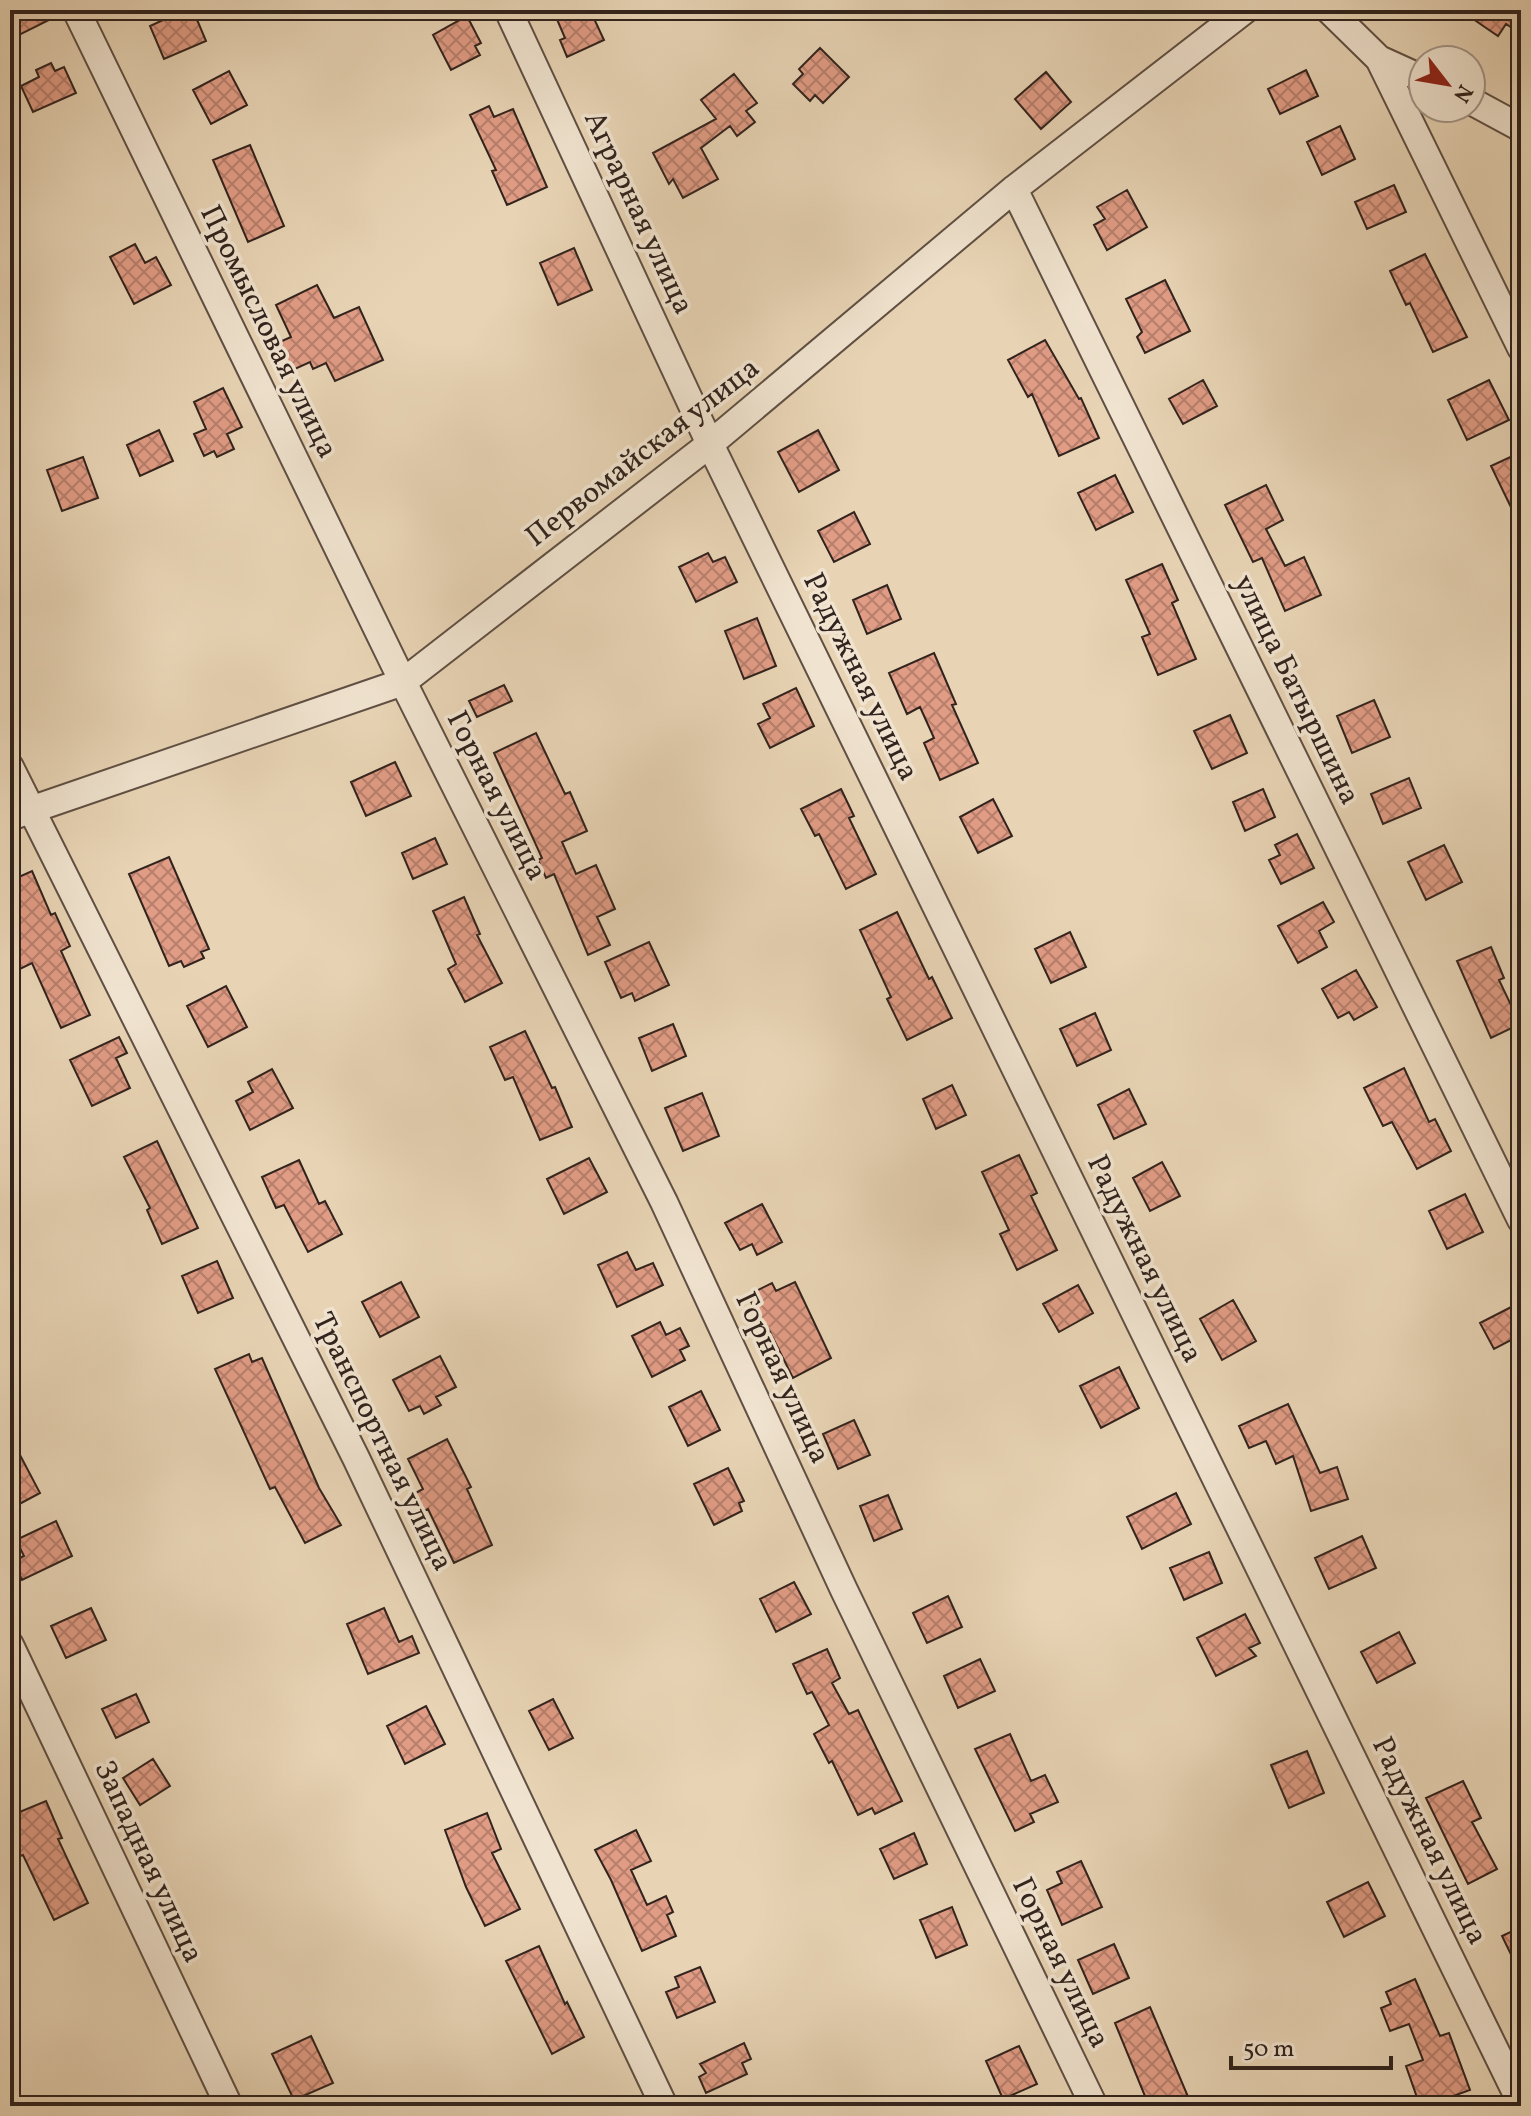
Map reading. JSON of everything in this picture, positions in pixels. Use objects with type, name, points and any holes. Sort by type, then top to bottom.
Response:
[{"type":"street","name":"Промысловая улица","points":[[76,10],[403,682]]},
{"type":"street","name":"Аграрная улица","points":[[508,10],[710,444]]},
{"type":"street","points":[[1329,10],[1379,59],[1521,348]]},
{"type":"street","name":"Первомайская улица","points":[[21,814],[403,682],[710,444],[1014,189],[1241,11]]},
{"type":"street","points":[[1379,59],[1407,72]]},
{"type":"street","points":[[1487,110],[1521,128]]},
{"type":"street","name":"улица Батыршина","points":[[1014,189],[1521,1220]]},
{"type":"street","name":"Радужная улица","points":[[710,444],[1521,2103]]},
{"type":"street","name":"Горная улица","points":[[403,682],[664,1202],[844,1590],[1094,2106]]},
{"type":"street","name":"Транспортная улица","points":[[10,767],[21,814],[356,1458],[664,2106]]},
{"type":"street","name":"Западная улица","points":[[10,1645],[229,2106]]},
{"type":"building","points":[[10,10],[60,10],[61,14],[17,36],[10,22]]},
{"type":"building","points":[[174,10],[193,10],[206,41],[164,59],[150,26],[174,15]]},
{"type":"building","points":[[553,10],[590,10],[604,40],[567,57],[560,40],[565,38]]},
{"type":"building","points":[[1483,10],[1521,10],[1521,34],[1506,24],[1498,36],[1476,21]]},
{"type":"building","points":[[467,16],[481,43],[475,46],[480,55],[451,70],[433,35]]},
{"type":"building","points":[[820,48],[849,77],[823,103],[815,95],[810,101],[793,84],[803,74],[799,69]]},
{"type":"building","points":[[51,63],[55,71],[64,67],[76,93],[33,112],[21,86],[39,77],[36,70]]},
{"type":"building","points":[[1306,70],[1318,96],[1280,114],[1268,89]]},
{"type":"building","points":[[229,71],[247,105],[211,124],[193,90]]},
{"type":"building","points":[[1046,72],[1071,102],[1041,129],[1015,99]]},
{"type":"building","points":[[734,74],[757,103],[746,111],[755,122],[737,136],[730,126],[701,148],[718,179],[683,198],[673,179],[669,184],[653,153],[716,119],[701,100]]},
{"type":"building","points":[[489,106],[494,117],[513,109],[547,187],[507,205],[492,171],[496,170],[470,115]]},
{"type":"building","points":[[1340,126],[1355,159],[1322,175],[1307,142]]},
{"type":"building","points":[[250,145],[284,226],[248,242],[213,160]]},
{"type":"building","points":[[1394,185],[1406,212],[1367,229],[1355,202]]},
{"type":"building","points":[[1127,190],[1147,227],[1107,250],[1094,225],[1105,219],[1097,207]]},
{"type":"building","points":[[135,244],[145,263],[156,257],[171,285],[134,304],[110,257]]},
{"type":"building","points":[[574,248],[592,290],[558,305],[540,263]]},
{"type":"building","points":[[1425,254],[1467,337],[1433,352],[1410,303],[1406,305],[1390,271]]},
{"type":"building","points":[[1165,280],[1190,331],[1145,353],[1137,337],[1142,332],[1126,299]]},
{"type":"building","points":[[317,285],[334,318],[359,307],[383,360],[335,381],[326,363],[313,369],[310,362],[286,373],[273,345],[291,337],[276,305]]},
{"type":"building","points":[[1045,340],[1081,398],[1099,438],[1059,456],[1032,394],[1028,397],[1008,360]]},
{"type":"building","points":[[1203,380],[1217,406],[1183,424],[1169,399]]},
{"type":"building","points":[[1489,380],[1509,420],[1467,440],[1448,400]]},
{"type":"building","points":[[223,388],[242,427],[227,434],[234,449],[217,457],[214,451],[204,456],[194,434],[206,429],[194,402]]},
{"type":"building","points":[[159,430],[173,461],[140,476],[127,445]]},
{"type":"building","points":[[818,430],[839,470],[799,492],[778,452]]},
{"type":"building","points":[[1521,452],[1521,528],[1491,466]]},
{"type":"building","points":[[83,457],[98,498],[62,511],[47,470]]},
{"type":"building","points":[[1115,475],[1133,512],[1096,530],[1078,493]]},
{"type":"building","points":[[1266,485],[1283,520],[1266,529],[1285,566],[1304,557],[1321,595],[1285,611],[1262,558],[1253,562],[1225,505]]},
{"type":"building","points":[[854,512],[870,544],[834,562],[818,531]]},
{"type":"building","points":[[708,553],[713,562],[725,557],[737,582],[696,602],[679,567]]},
{"type":"building","points":[[1162,564],[1178,600],[1172,603],[1196,659],[1158,675],[1142,637],[1150,634],[1126,580]]},
{"type":"building","points":[[887,585],[901,619],[867,634],[853,600]]},
{"type":"building","points":[[757,618],[776,666],[744,679],[725,631]]},
{"type":"building","points":[[934,653],[956,704],[952,705],[978,763],[940,780],[924,743],[934,738],[920,707],[907,714],[889,673]]},
{"type":"building","points":[[504,685],[512,701],[477,717],[469,701]]},
{"type":"building","points":[[796,688],[814,726],[770,748],[758,724],[770,718],[763,704]]},
{"type":"building","points":[[1374,700],[1390,737],[1352,753],[1337,716]]},
{"type":"building","points":[[1230,715],[1247,753],[1212,769],[1194,731]]},
{"type":"building","points":[[536,733],[565,794],[570,792],[587,831],[562,842],[576,874],[596,865],[615,909],[597,917],[610,945],[588,955],[554,874],[546,878],[538,860],[542,858],[494,753]]},
{"type":"building","points":[[395,762],[411,796],[366,816],[351,782]]},
{"type":"building","points":[[1409,778],[1421,808],[1383,824],[1371,794]]},
{"type":"building","points":[[841,789],[854,816],[849,818],[876,874],[846,889],[819,834],[815,836],[801,809]]},
{"type":"building","points":[[1263,789],[1275,817],[1245,831],[1233,802]]},
{"type":"building","points":[[993,799],[1012,836],[978,853],[960,817]]},
{"type":"building","points":[[1297,834],[1314,868],[1281,884],[1269,860],[1280,855],[1275,845]]},
{"type":"building","points":[[435,838],[447,864],[413,879],[402,853]]},
{"type":"building","points":[[1444,845],[1462,882],[1426,900],[1408,862]]},
{"type":"building","points":[[169,857],[209,949],[201,952],[204,958],[184,967],[181,961],[169,966],[129,874]]},
{"type":"building","points":[[32,871],[51,915],[55,913],[70,946],[61,951],[90,1015],[61,1028],[32,963],[20,969],[10,946],[10,881]]},
{"type":"building","points":[[464,897],[480,934],[477,935],[502,983],[465,1002],[448,969],[456,964],[433,911]]},
{"type":"building","points":[[1323,902],[1334,922],[1319,931],[1327,947],[1298,963],[1278,926]]},
{"type":"building","points":[[897,912],[929,979],[932,977],[952,1018],[907,1040],[860,930]]},
{"type":"building","points":[[1070,932],[1086,967],[1051,983],[1035,949]]},
{"type":"building","points":[[649,942],[669,985],[635,1001],[632,993],[621,998],[605,962]]},
{"type":"building","points":[[1491,947],[1504,978],[1499,980],[1520,1024],[1491,1038],[1457,961]]},
{"type":"building","points":[[1356,970],[1377,1007],[1354,1020],[1349,1012],[1338,1018],[1322,989]]},
{"type":"building","points":[[226,986],[247,1027],[208,1047],[187,1006]]},
{"type":"building","points":[[1095,1013],[1111,1050],[1077,1066],[1060,1029]]},
{"type":"building","points":[[673,1024],[686,1056],[652,1071],[639,1038]]},
{"type":"building","points":[[525,1031],[572,1127],[540,1140],[513,1077],[505,1080],[490,1047]]},
{"type":"building","points":[[119,1037],[127,1053],[116,1058],[130,1088],[92,1106],[70,1060]]},
{"type":"building","points":[[1404,1068],[1429,1122],[1435,1119],[1451,1151],[1417,1169],[1392,1122],[1383,1126],[1364,1088]]},
{"type":"building","points":[[272,1069],[293,1108],[250,1130],[236,1101],[253,1092],[248,1082]]},
{"type":"building","points":[[952,1085],[966,1115],[936,1129],[923,1099]]},
{"type":"building","points":[[1129,1089],[1146,1124],[1114,1139],[1098,1105]]},
{"type":"building","points":[[702,1093],[719,1136],[683,1151],[665,1108]]},
{"type":"building","points":[[157,1141],[198,1228],[162,1244],[147,1210],[150,1208],[124,1157]]},
{"type":"building","points":[[1019,1155],[1037,1193],[1031,1196],[1057,1250],[1017,1270],[1000,1234],[1009,1230],[982,1172]]},
{"type":"building","points":[[589,1158],[607,1192],[564,1214],[547,1179]]},
{"type":"building","points":[[299,1160],[319,1204],[325,1201],[342,1234],[308,1252],[284,1205],[276,1208],[262,1177]]},
{"type":"building","points":[[1162,1162],[1180,1196],[1150,1211],[1133,1178]]},
{"type":"building","points":[[1465,1194],[1483,1232],[1447,1249],[1429,1211]]},
{"type":"building","points":[[762,1204],[782,1242],[757,1255],[752,1244],[740,1250],[725,1223]]},
{"type":"building","points":[[627,1252],[636,1270],[653,1263],[663,1285],[617,1307],[598,1265]]},
{"type":"building","points":[[217,1261],[233,1298],[198,1313],[182,1276]]},
{"type":"building","points":[[401,1282],[419,1317],[380,1337],[362,1302]]},
{"type":"building","points":[[795,1282],[831,1358],[793,1378],[768,1328],[764,1330],[748,1295],[772,1283],[776,1291]]},
{"type":"building","points":[[1078,1285],[1093,1313],[1059,1332],[1043,1304]]},
{"type":"building","points":[[1233,1300],[1256,1341],[1222,1360],[1200,1319]]},
{"type":"building","points":[[1521,1302],[1521,1335],[1494,1349],[1480,1323]]},
{"type":"building","points":[[660,1322],[666,1335],[680,1328],[689,1346],[680,1350],[685,1360],[652,1377],[632,1336]]},
{"type":"building","points":[[249,1354],[252,1362],[262,1358],[319,1488],[341,1525],[305,1543],[275,1487],[270,1489],[215,1369]]},
{"type":"building","points":[[440,1356],[456,1387],[436,1397],[441,1405],[424,1414],[420,1406],[409,1411],[393,1380]]},
{"type":"building","points":[[1119,1367],[1139,1408],[1101,1428],[1080,1386]]},
{"type":"building","points":[[701,1391],[720,1430],[688,1446],[669,1407]]},
{"type":"building","points":[[1288,1404],[1320,1473],[1337,1467],[1348,1499],[1311,1511],[1293,1456],[1276,1464],[1266,1441],[1249,1448],[1239,1426]]},
{"type":"building","points":[[854,1420],[870,1455],[838,1469],[823,1434]]},
{"type":"building","points":[[10,1436],[40,1493],[10,1509]]},
{"type":"building","points":[[447,1439],[471,1487],[467,1489],[492,1545],[454,1563],[428,1509],[421,1513],[412,1495],[423,1489],[408,1459]]},
{"type":"building","points":[[728,1468],[744,1501],[739,1503],[742,1511],[714,1525],[694,1484]]},
{"type":"building","points":[[1176,1493],[1191,1524],[1142,1549],[1127,1517]]},
{"type":"building","points":[[888,1495],[902,1529],[874,1541],[860,1506]]},
{"type":"building","points":[[56,1521],[72,1556],[22,1580],[13,1561],[24,1556],[16,1540]]},
{"type":"building","points":[[1362,1536],[1376,1568],[1329,1589],[1315,1558]]},
{"type":"building","points":[[1209,1552],[1222,1583],[1184,1600],[1170,1568]]},
{"type":"building","points":[[794,1582],[811,1614],[776,1632],[760,1599]]},
{"type":"building","points":[[948,1596],[962,1627],[927,1643],[913,1613]]},
{"type":"building","points":[[91,1608],[106,1640],[66,1658],[51,1626]]},
{"type":"building","points":[[384,1608],[399,1642],[412,1636],[419,1653],[368,1674],[347,1624]]},
{"type":"building","points":[[1245,1614],[1260,1643],[1249,1648],[1256,1656],[1216,1676],[1197,1638]]},
{"type":"building","points":[[1399,1632],[1415,1663],[1377,1683],[1361,1652]]},
{"type":"building","points":[[827,1649],[840,1678],[832,1683],[849,1714],[858,1710],[902,1801],[875,1814],[872,1808],[858,1815],[832,1761],[829,1763],[814,1734],[829,1725],[812,1692],[807,1694],[793,1664]]},
{"type":"building","points":[[980,1659],[995,1691],[958,1708],[944,1676]]},
{"type":"building","points":[[136,1694],[149,1722],[116,1738],[102,1709]]},
{"type":"building","points":[[553,1699],[573,1738],[549,1750],[529,1711]]},
{"type":"building","points":[[426,1706],[445,1744],[405,1764],[387,1726]]},
{"type":"building","points":[[1010,1734],[1031,1781],[1045,1775],[1058,1802],[1030,1814],[1034,1822],[1015,1831],[975,1749]]},
{"type":"building","points":[[1307,1751],[1324,1793],[1289,1808],[1271,1765]]},
{"type":"building","points":[[153,1759],[170,1786],[140,1805],[123,1778]]},
{"type":"building","points":[[1463,1781],[1481,1818],[1472,1822],[1497,1869],[1468,1884],[1426,1798]]},
{"type":"building","points":[[46,1801],[62,1838],[58,1839],[88,1903],[54,1920],[10,1833],[10,1816]]},
{"type":"building","points":[[487,1813],[501,1849],[492,1853],[520,1909],[485,1926],[466,1887],[445,1830]]},
{"type":"building","points":[[636,1830],[651,1861],[631,1870],[647,1905],[666,1896],[673,1912],[667,1915],[676,1936],[642,1951],[595,1850]]},
{"type":"building","points":[[914,1833],[927,1864],[894,1879],[880,1849]]},
{"type":"building","points":[[1081,1861],[1102,1907],[1062,1925],[1047,1890],[1062,1883],[1057,1872]]},
{"type":"building","points":[[1368,1882],[1385,1916],[1344,1937],[1327,1902]]},
{"type":"building","points":[[952,1907],[967,1945],[936,1958],[920,1920]]},
{"type":"building","points":[[1521,1927],[1521,1975],[1502,1936]]},
{"type":"building","points":[[1114,1944],[1129,1978],[1093,1994],[1078,1960]]},
{"type":"building","points":[[539,1946],[565,2004],[567,2002],[584,2037],[552,2054],[506,1961]]},
{"type":"building","points":[[700,1967],[715,2002],[677,2018],[666,1992],[679,1987],[675,1977]]},
{"type":"building","points":[[1415,1979],[1440,2036],[1449,2033],[1470,2090],[1426,2106],[1420,2106],[1406,2066],[1423,2060],[1409,2024],[1390,2031],[1381,2008],[1391,2004],[1386,1992]]},
{"type":"building","points":[[1150,2007],[1189,2099],[1173,2106],[1149,2106],[1115,2023]]},
{"type":"building","points":[[311,2036],[333,2083],[294,2100],[272,2054]]},
{"type":"building","points":[[744,2043],[751,2059],[742,2063],[747,2074],[706,2093],[699,2077],[706,2073],[700,2064]]},
{"type":"building","points":[[1019,2046],[1037,2084],[1003,2099],[986,2061]]}]
